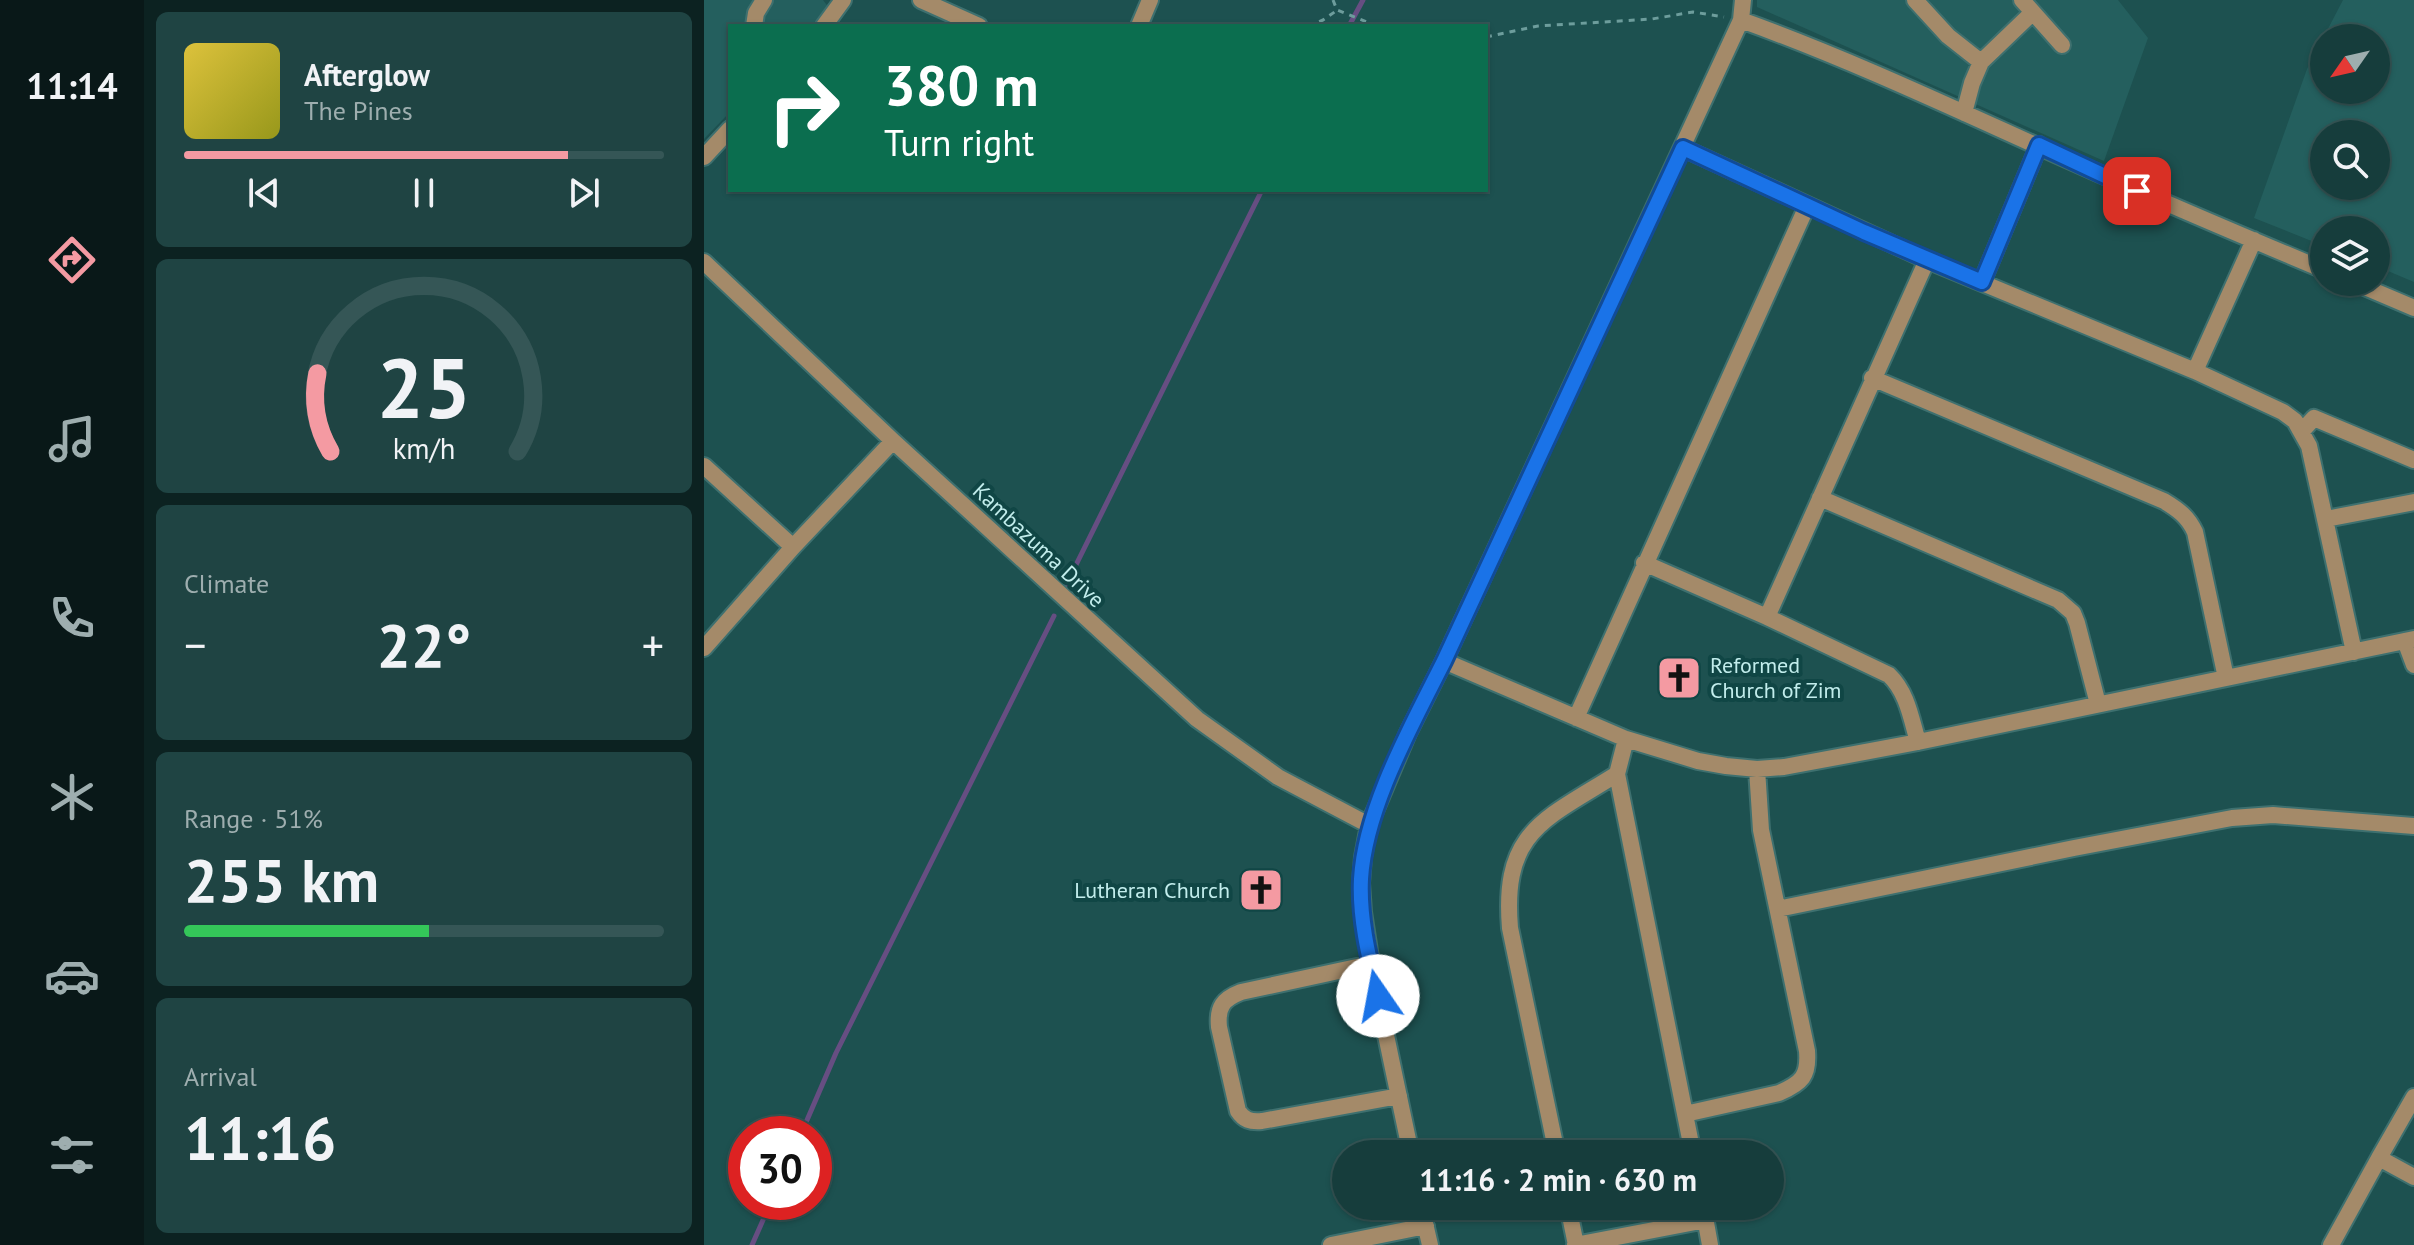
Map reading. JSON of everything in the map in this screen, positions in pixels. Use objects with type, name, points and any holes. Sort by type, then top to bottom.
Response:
[{"type":"street","points":[[754,24],[756,13],[764,0]]},
{"type":"street","points":[[825,24],[843,0]]},
{"type":"street","points":[[921,0],[975,24]]},
{"type":"street","points":[[1140,24],[1150,0]]},
{"type":"street","points":[[1408,1140],[1363,912],[1361,883],[1369,825],[1408,733],[1683,148],[1741,20],[1743,0]]},
{"type":"street","points":[[1915,0],[1948,36],[1981,62]]},
{"type":"street","points":[[1964,113],[1981,62],[2027,7],[2062,45]]},
{"type":"street","points":[[1741,20],[1794,39],[2310,264]]},
{"type":"street","points":[[704,157],[728,131]]},
{"type":"street","points":[[1982,282],[2039,145]]},
{"type":"street","points":[[1683,148],[1927,260],[2195,371],[2283,412],[2295,421],[2309,446],[2354,652]]},
{"type":"street","points":[[1576,718],[1807,206]]},
{"type":"street","points":[[2195,371],[2254,240]]},
{"type":"street","points":[[1767,617],[1927,260]]},
{"type":"street","name":"Kambazuma Drive","points":[[704,262],[893,441],[1197,719],[1278,777],[1369,825]]},
{"type":"street","points":[[2386,296],[2414,308]]},
{"type":"street","points":[[1872,378],[2179,510],[2189,519],[2195,532],[2226,678]]},
{"type":"street","points":[[2302,431],[2314,418],[2414,460]]},
{"type":"street","points":[[704,648],[893,441]]},
{"type":"street","points":[[704,466],[793,547]]},
{"type":"street","points":[[1820,498],[2058,600],[2073,613],[2077,623],[2098,704]]},
{"type":"street","points":[[2326,519],[2414,502]]},
{"type":"street","points":[[1644,563],[1889,675],[1904,696],[1918,742]]},
{"type":"street","points":[[1444,661],[1626,739],[1698,761],[1757,769],[1784,767],[1918,742],[2409,640],[2414,665]]},
{"type":"street","points":[[1626,739],[1617,774],[1690,1140]]},
{"type":"street","points":[[1685,1114],[1779,1093],[1801,1080],[1809,1069],[1761,830],[1757,769]]},
{"type":"street","points":[[1554,1140],[1510,928],[1510,883],[1523,841],[1552,815],[1617,774]]},
{"type":"street","points":[[1778,909],[2232,818],[2273,815],[2414,826]]},
{"type":"street","points":[[1371,964],[1228,997],[1220,1005],[1219,1027],[1238,1111],[1243,1118],[1253,1122],[1399,1096]]},
{"type":"street","points":[[2331,1245],[2414,1097]]},
{"type":"street","points":[[2379,1158],[2414,1177]]},
{"type":"street","points":[[1424,1220],[1430,1245]]},
{"type":"street","points":[[1571,1220],[1576,1245],[1676,1220]]},
{"type":"street","points":[[1705,1220],[1710,1245]]},
{"type":"street","points":[[1331,1245],[1426,1226]]},
{"type":"path","points":[[1333,0],[1337,10],[1372,24]]},
{"type":"path","points":[[1313,24],[1337,10]]},
{"type":"path","points":[[1488,37],[1538,26],[1652,19],[1693,12],[1741,20]]},
{"type":"shaded area","points":[[704,0],[823,0],[829,8],[814,24],[728,24],[728,114],[704,139]]},
{"type":"shaded area","points":[[1757,0],[2118,0],[2148,38],[2104,161],[1757,7]]},
{"type":"shaded area","points":[[2343,0],[2414,0],[2414,282],[2390,272],[2390,216],[2310,216],[2310,240],[2254,218],[2310,63],[2310,104],[2390,104],[2390,24],[2330,24]]},
{"type":"waterway","points":[[1350,24],[1363,0]]},
{"type":"waterway","points":[[1066,585],[1261,192]]},
{"type":"waterway","points":[[809,1116],[836,1053],[1054,616]]},
{"type":"waterway","points":[[752,1245],[763,1220]]},
{"type":"place","name":"Reformed Church of Zim","points":[[1679,678]]},
{"type":"place","name":"Lutheran Church","points":[[1261,890]]},
{"type":"route","points":[[1378,996],[1361,883],[1369,825],[1408,733],[1683,148],[1864,232],[1982,282],[2039,145],[2137,191]]}]
